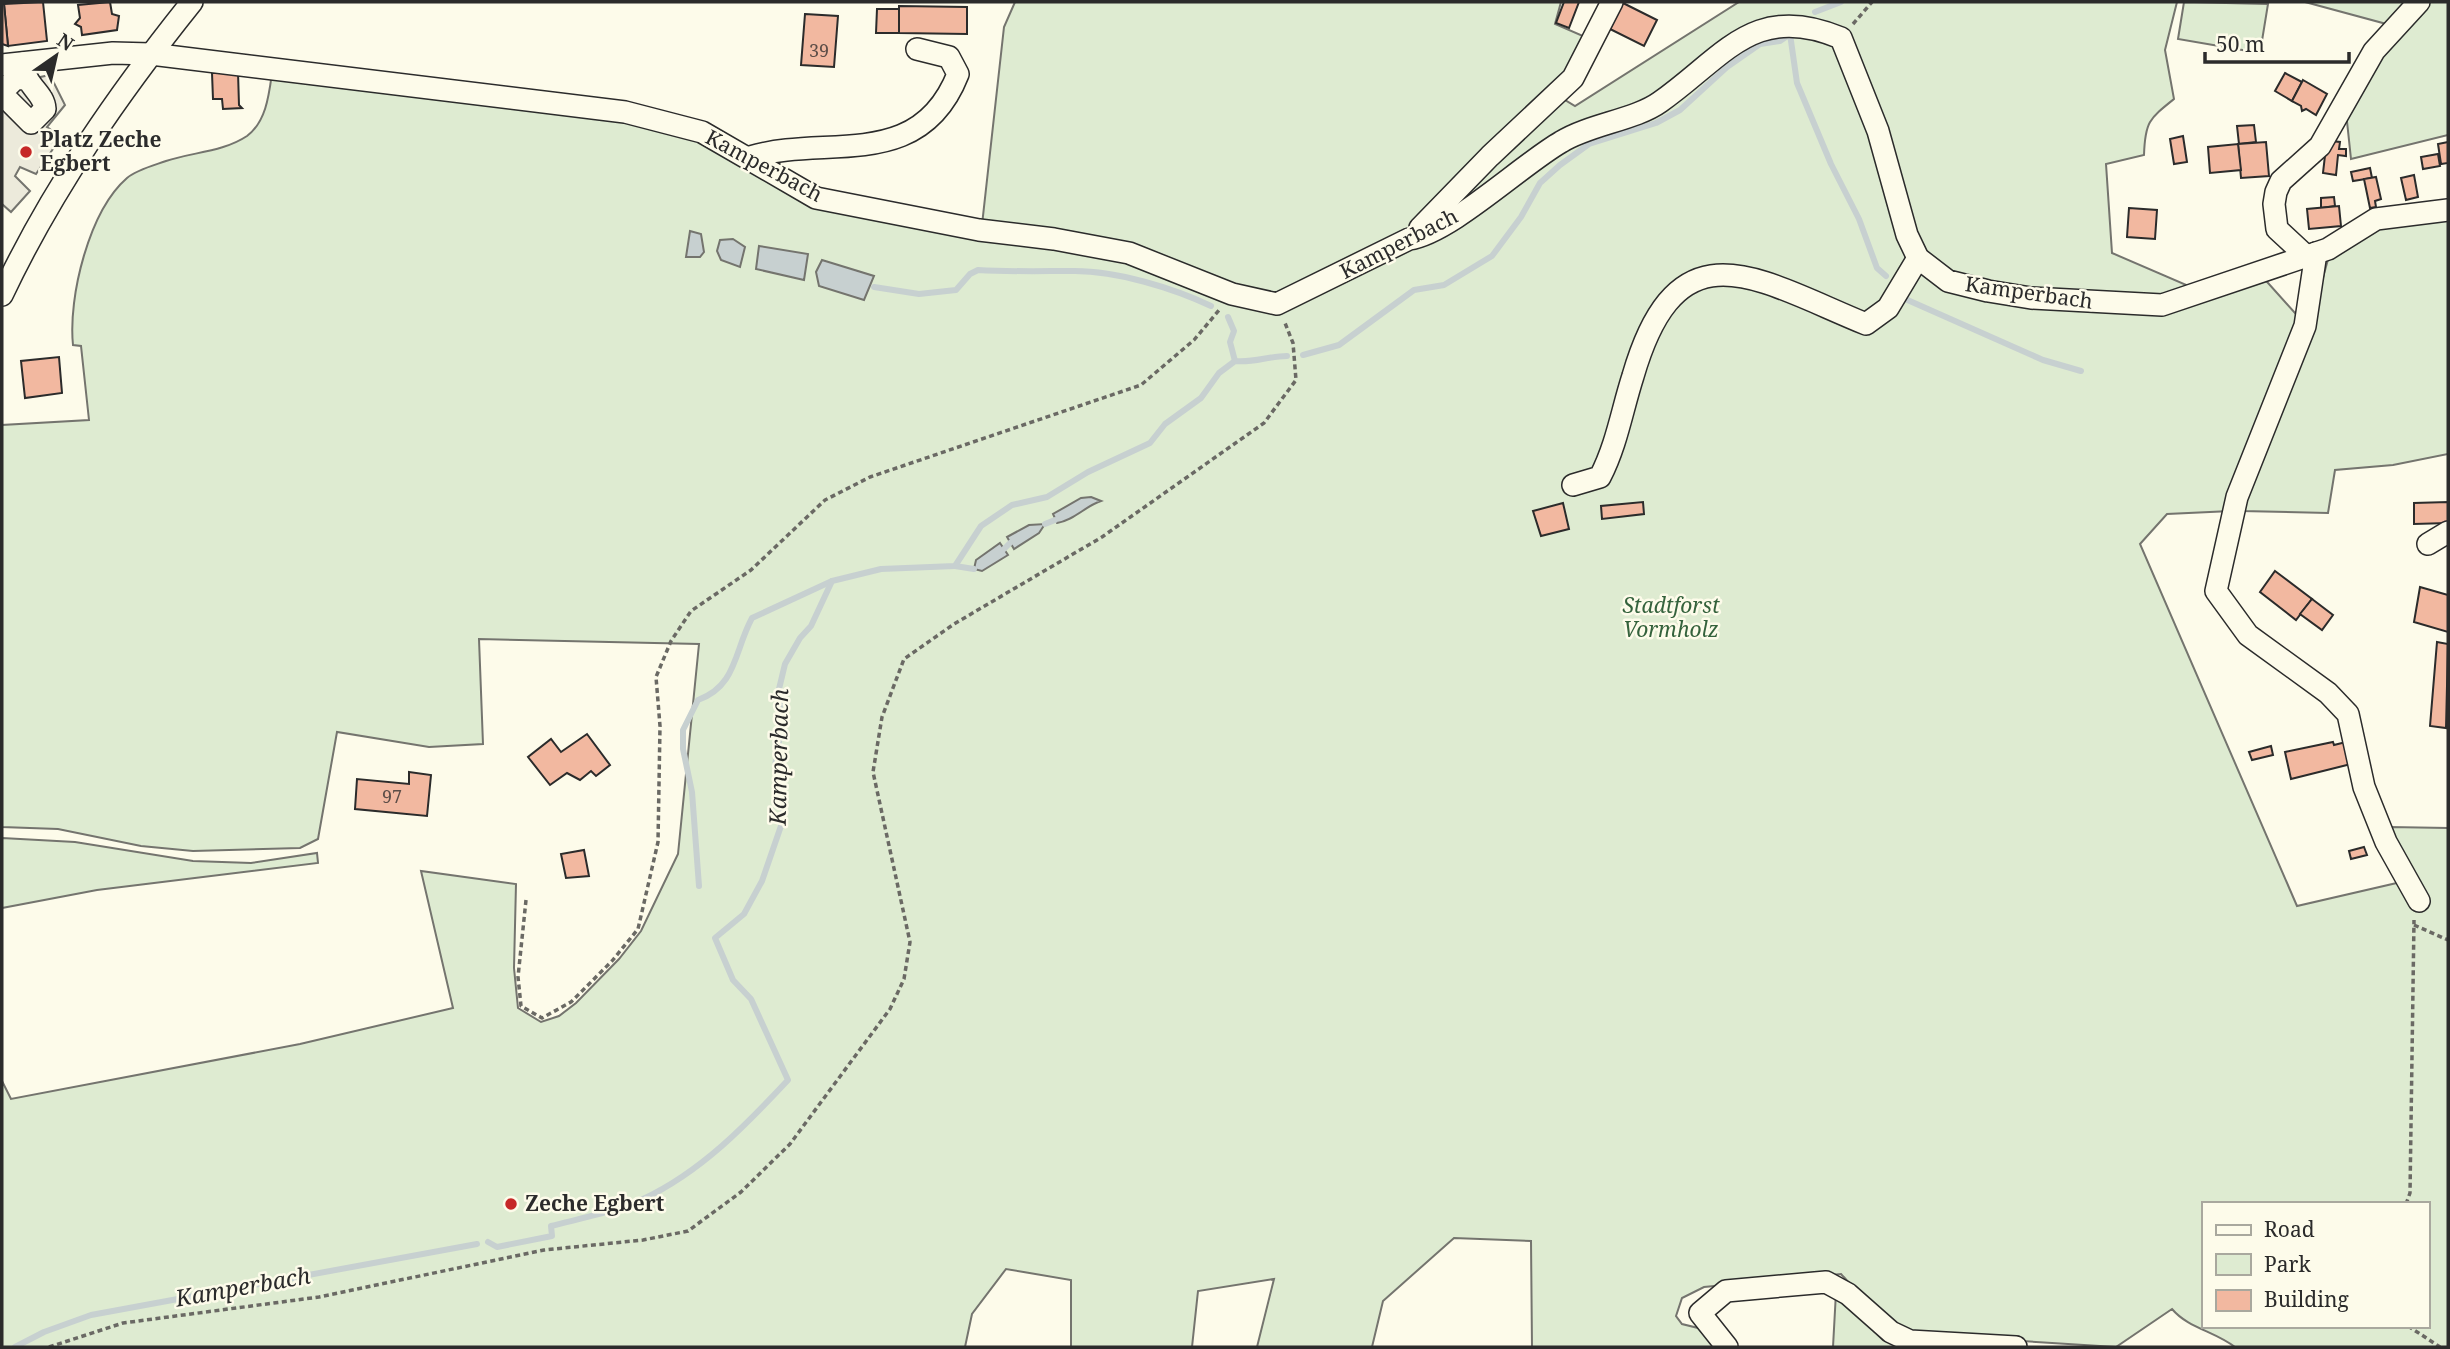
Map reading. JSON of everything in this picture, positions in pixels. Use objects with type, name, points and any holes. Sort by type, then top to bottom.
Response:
[{"type":"street","points":[[4,283],[85,148],[151,54],[192,2]]},
{"type":"street","points":[[1409,239],[1490,156],[1573,78],[1612,2]]},
{"type":"street","points":[[2419,2],[2367,61],[2320,146],[2281,181],[2276,192],[2274,204],[2277,229],[2310,254],[2305,326],[2237,497],[2216,591],[2248,635],[2328,693],[2347,714],[2364,787],[2386,842],[2419,901]]},
{"type":"street","name":"Kamperbach","points":[[16,69],[113,53],[151,54],[625,113],[702,132],[816,198],[979,230],[1054,239],[1129,253],[1232,293],[1277,304],[1409,239],[1418,238],[1467,209],[1563,140],[1657,104],[1739,39],[1773,26],[1814,26],[1841,38],[1878,131],[1907,235],[1918,258],[1948,281],[1988,291],[2149,306],[2172,302],[2310,254],[2376,219],[2448,210]]},
{"type":"street","points":[[750,158],[776,149],[853,148],[903,135],[937,113],[950,95],[958,74],[949,57],[917,49]]},
{"type":"street","points":[[1573,485],[1600,477],[1614,450],[1633,374],[1648,334],[1681,285],[1698,277],[1731,275],[1759,281],[1866,324],[1888,308],[1918,258]]},
{"type":"street","points":[[2428,544],[2448,532]]},
{"type":"street","points":[[1727,1347],[1700,1313],[1726,1291],[1826,1282],[1848,1294],[1891,1332],[1910,1341],[2016,1347]]},
{"type":"path","points":[[1841,38],[1872,2]]},
{"type":"path","points":[[526,900],[518,977],[521,1006],[542,1017],[571,1002],[612,961],[638,929],[658,842],[660,726],[656,677],[671,641],[691,611],[751,570],[825,500],[870,477],[1140,385],[1194,340],[1232,293]]},
{"type":"path","points":[[49,1347],[124,1322],[318,1297],[544,1250],[643,1240],[688,1231],[741,1192],[789,1144],[890,1009],[904,979],[910,942],[873,772],[882,717],[904,659],[954,624],[1102,537],[1264,423],[1296,380],[1293,343],[1277,304]]},
{"type":"path","points":[[2407,1202],[2410,1193],[2414,925],[2448,940]]},
{"type":"path","points":[[2411,1328],[2440,1347]]},
{"type":"green space","name":"Stadtforst Vormholz","points":[[1015,2],[1561,2],[1555,24],[1583,36],[1557,95],[1575,106],[1739,2],[2177,2],[2165,50],[2174,99],[2150,122],[2144,155],[2106,164],[2112,253],[2198,290],[2159,301],[2084,298],[2082,304],[2156,311],[2175,307],[2260,274],[2304,323],[2244,471],[2231,511],[2167,514],[2140,544],[2297,906],[2414,879],[2390,827],[2448,828],[2448,1347],[2235,1347],[2186,1321],[2172,1309],[2116,1347],[1912,1334],[1882,1316],[1841,1274],[1704,1287],[1682,1298],[1676,1316],[1682,1324],[1698,1328],[1716,1347],[1532,1347],[1531,1241],[1454,1238],[1383,1301],[1372,1347],[1257,1347],[1274,1279],[1198,1291],[1192,1347],[1071,1347],[1071,1280],[1006,1269],[972,1314],[965,1347],[2,1347],[2,1081],[11,1099],[300,1044],[453,1008],[421,871],[516,884],[514,968],[518,1008],[541,1022],[559,1016],[576,1003],[619,959],[641,931],[678,854],[699,644],[479,639],[483,744],[429,747],[337,732],[318,839],[300,848],[193,851],[141,846],[58,829],[2,827],[2,425],[89,420],[81,346],[73,345],[74,303],[92,233],[102,211],[127,178],[140,170],[228,145],[247,136],[262,116],[272,73],[610,113],[695,133],[814,201],[977,234],[1127,255],[1234,298],[1280,308],[1399,248],[1397,242],[1285,295],[1217,282],[1127,244],[982,225],[1004,27]]},
{"type":"green space","points":[[2184,2],[2268,4],[2260,53],[2178,39]]},
{"type":"green space","points":[[2305,2],[2414,2],[2394,26]]},
{"type":"green space","points":[[2425,2],[2448,2],[2448,135],[2351,159],[2346,112],[2370,64]]},
{"type":"green space","points":[[2448,215],[2448,454],[2393,465],[2335,470],[2328,513],[2242,511],[2309,329],[2330,252],[2363,228]]},
{"type":"green space","points":[[2,838],[75,842],[193,861],[251,863],[317,853],[318,863],[97,890],[2,908]]},
{"type":"green space","points":[[1836,1292],[1883,1340],[1909,1347],[1833,1347]]},
{"type":"shaded area","name":"Platz Zeche Egbert","points":[[50,75],[65,105],[47,127],[61,137],[36,174],[20,167],[15,176],[30,191],[11,212],[2,204],[2,85]]},
{"type":"shaded area","points":[[690,231],[701,234],[704,252],[700,257],[686,257]]},
{"type":"shaded area","points":[[733,239],[745,247],[740,267],[721,260],[717,251],[720,240]]},
{"type":"shaded area","points":[[759,246],[808,254],[804,280],[756,269]]},
{"type":"shaded area","points":[[822,260],[874,276],[864,300],[819,286],[816,272]]},
{"type":"shaded area","points":[[1091,497],[1101,501],[1057,523],[1053,514],[1081,498]]},
{"type":"shaded area","points":[[1045,524],[1039,533],[1014,549],[1007,537],[1029,525]]},
{"type":"shaded area","points":[[1000,543],[1008,555],[982,571],[974,569],[976,560]]},
{"type":"building","points":[[43,2],[47,41],[8,46],[4,4]]},
{"type":"building","points":[[110,2],[112,14],[119,16],[117,30],[82,35],[81,27],[75,24],[80,18],[78,5]]},
{"type":"building","points":[[1564,2],[1579,2],[1569,28],[1556,23]]},
{"type":"building","points":[[1623,3],[1657,20],[1644,46],[1610,29]]},
{"type":"building","points":[[4,4],[8,46],[2,44]]},
{"type":"building","points":[[899,6],[967,7],[967,34],[899,33]]},
{"type":"building","points":[[877,9],[899,9],[899,33],[876,33]]},
{"type":"building","points":[[805,14],[838,16],[834,67],[801,65]]},
{"type":"building","points":[[238,72],[239,105],[242,108],[223,109],[222,99],[213,99],[212,73]]},
{"type":"building","points":[[2285,73],[2302,82],[2292,101],[2275,91]]},
{"type":"building","points":[[2303,80],[2327,94],[2316,115],[2306,109],[2302,111],[2301,106],[2292,101]]},
{"type":"building","points":[[2254,125],[2256,142],[2239,144],[2237,126]]},
{"type":"building","points":[[2183,136],[2187,162],[2174,164],[2170,139]]},
{"type":"building","points":[[2331,141],[2340,142],[2339,149],[2346,149],[2346,156],[2338,155],[2336,175],[2323,173],[2326,147]]},
{"type":"building","points":[[2266,142],[2269,176],[2241,178],[2238,144]]},
{"type":"building","points":[[2448,142],[2448,163],[2441,164],[2438,144]]},
{"type":"building","points":[[2238,144],[2241,170],[2210,173],[2208,147]]},
{"type":"building","points":[[2438,154],[2440,166],[2423,169],[2421,157]]},
{"type":"building","points":[[2370,168],[2372,178],[2353,181],[2351,172]]},
{"type":"building","points":[[2414,175],[2418,197],[2406,200],[2401,178]]},
{"type":"building","points":[[2376,177],[2381,199],[2375,201],[2376,207],[2370,208],[2364,179]]},
{"type":"building","points":[[2334,197],[2335,206],[2321,208],[2321,198]]},
{"type":"building","points":[[2339,206],[2341,226],[2309,229],[2307,209]]},
{"type":"building","points":[[2129,208],[2157,210],[2155,239],[2127,237]]},
{"type":"building","points":[[59,357],[62,393],[25,398],[21,361]]},
{"type":"building","points":[[1643,502],[1644,514],[1602,519],[1601,506]]},
{"type":"building","points":[[2448,502],[2448,523],[2414,524],[2414,503]]},
{"type":"building","points":[[1563,503],[1569,529],[1541,536],[1533,511]]},
{"type":"building","points":[[2275,571],[2312,599],[2296,620],[2260,592]]},
{"type":"building","points":[[2420,587],[2448,595],[2448,632],[2414,622]]},
{"type":"building","points":[[2312,599],[2333,615],[2322,630],[2300,614]]},
{"type":"building","points":[[2437,642],[2448,644],[2446,728],[2430,726]]},
{"type":"building","points":[[587,734],[610,765],[596,776],[591,771],[580,780],[567,773],[550,785],[528,757],[551,739],[561,752]]},
{"type":"building","points":[[2333,742],[2334,745],[2346,742],[2351,764],[2291,779],[2285,752]]},
{"type":"building","points":[[2271,746],[2273,755],[2252,760],[2249,752]]},
{"type":"building","points":[[409,772],[431,775],[427,816],[355,809],[357,779],[409,784]]},
{"type":"building","points":[[2364,847],[2367,855],[2351,859],[2349,851]]},
{"type":"building","points":[[584,850],[589,876],[566,878],[561,854]]},
{"type":"waterway","name":"Kamperbach","points":[[1815,12],[1841,2]]},
{"type":"waterway","name":"Kamperbach","points":[[1303,355],[1339,345],[1414,290],[1444,285],[1492,256],[1521,217],[1540,183],[1560,165],[1589,144],[1656,123],[1680,110],[1727,67],[1760,44],[1780,41],[1790,34],[1797,83],[1831,164],[1859,219],[1877,268],[1886,276]]},
{"type":"waterway","points":[[874,287],[919,294],[956,290],[970,274],[978,270],[1075,271],[1109,274],[1144,282],[1211,306]]},
{"type":"waterway","points":[[1903,298],[2043,360],[2081,371]]},
{"type":"waterway","points":[[1228,317],[1234,331],[1230,342],[1235,361]]},
{"type":"waterway","name":"Kamperbach","points":[[488,1242],[497,1247],[552,1236],[551,1226],[621,1208],[664,1188],[722,1146],[788,1080],[751,999],[733,980],[715,938],[744,914],[762,881],[782,823],[783,810],[775,766],[781,729],[779,689],[785,664],[800,638],[811,626],[832,581],[881,569],[955,566],[981,526],[1012,505],[1047,497],[1088,472],[1150,443],[1165,424],[1201,398],[1219,373],[1235,361],[1287,356]]},
{"type":"waterway","points":[[1045,524],[1055,520]]},
{"type":"waterway","points":[[1004,549],[1010,543]]},
{"type":"waterway","points":[[955,566],[974,569]]},
{"type":"waterway","points":[[699,886],[692,792],[683,749],[683,730],[698,700],[711,694],[727,677],[752,618],[832,581]]},
{"type":"waterway","name":"Kamperbach","points":[[15,1347],[44,1332],[91,1315],[477,1244]]},
{"type":"place","name":"Platz Zeche Egbert","points":[[26,152]]},
{"type":"place","name":"Zeche Egbert","points":[[511,1204]]}]
